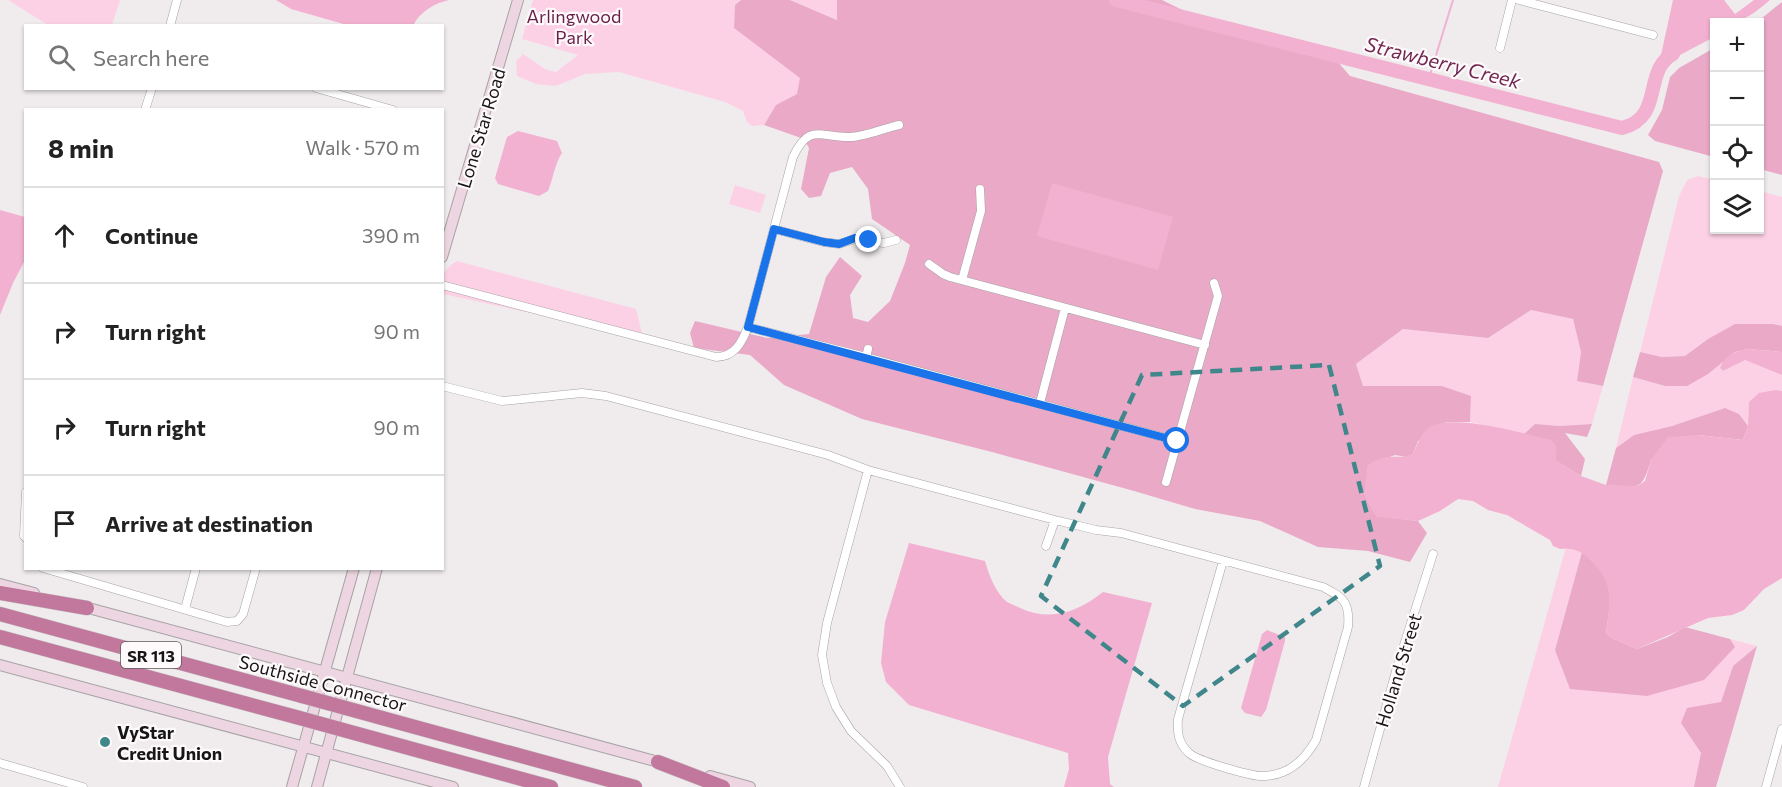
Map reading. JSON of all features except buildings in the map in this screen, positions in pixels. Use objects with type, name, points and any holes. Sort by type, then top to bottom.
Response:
[{"type":"highway","points":[[0,593],[87,608]]},
{"type":"highway","name":"Southside Connector","points":[[0,614],[635,787]]},
{"type":"highway","name":"SR 113","points":[[0,637],[551,787]]},
{"type":"highway","points":[[658,762],[723,787]]},
{"type":"street","points":[[171,24],[177,0]]},
{"type":"street","name":"Lone Star Road","points":[[444,250],[518,0]]},
{"type":"street","points":[[1500,48],[1512,0]]},
{"type":"street","points":[[1519,0],[1653,35]]},
{"type":"street","points":[[147,108],[151,90]]},
{"type":"street","points":[[323,90],[386,108]]},
{"type":"street","points":[[444,286],[716,357],[724,357],[735,351],[748,327],[793,157],[798,146],[806,137],[824,134],[849,138],[899,125]]},
{"type":"street","points":[[962,280],[981,211],[980,189]]},
{"type":"street","points":[[774,229],[839,244],[855,238],[884,243],[896,240]]},
{"type":"street","points":[[929,264],[943,274],[962,280],[1205,345]]},
{"type":"street","points":[[1166,482],[1218,296],[1214,283]]},
{"type":"street","points":[[1040,403],[1065,308]]},
{"type":"street","points":[[748,327],[867,353],[1177,441]]},
{"type":"street","points":[[444,386],[502,401],[582,393],[606,396],[828,455],[868,470],[1055,520],[1096,530],[1121,533],[1323,587],[1339,595],[1349,610],[1348,627],[1316,740],[1309,753],[1296,765],[1270,775],[1258,776],[1197,759],[1183,746],[1177,735],[1178,719],[1224,561]]},
{"type":"street","points":[[868,470],[827,623],[822,655],[827,683],[836,707],[851,731],[887,766],[899,787]]},
{"type":"street","points":[[1047,546],[1055,520]]},
{"type":"street","name":"Holland Street","points":[[1364,787],[1398,664],[1433,554]]},
{"type":"street","points":[[50,570],[228,622],[237,621],[243,614],[255,570]]},
{"type":"street","points":[[185,609],[195,570]]},
{"type":"street","points":[[292,787],[353,570]]},
{"type":"street","points":[[316,787],[376,570]]},
{"type":"street","name":"Southside Connector","points":[[0,584],[750,787]]},
{"type":"street","points":[[0,665],[453,787]]},
{"type":"street","points":[[1766,787],[1782,729]]},
{"type":"street","points":[[0,763],[83,787]]},
{"type":"highlighted area","points":[[1329,365],[1380,566],[1183,706],[1041,596],[1142,375]]},
{"type":"green space","points":[[8,0],[120,0],[112,24],[46,24]]},
{"type":"green space","name":"Arlingwood Park","points":[[533,0],[741,0],[735,5],[734,28],[801,78],[797,94],[776,105],[764,125],[752,126],[747,122],[743,111],[725,102],[619,72],[585,74],[556,86],[536,84],[517,76],[516,61],[523,54],[545,69],[556,72],[578,55],[522,39]]},
{"type":"green space","points":[[790,0],[837,0],[838,20]]},
{"type":"green space","points":[[1698,176],[1710,179],[1710,234],[1764,234],[1764,192],[1782,197],[1782,326],[1773,324],[1708,339],[1685,356],[1662,357],[1640,352],[1679,196],[1687,180]]},
{"type":"green space","points":[[735,185],[766,195],[760,213],[729,204]]},
{"type":"green space","points":[[457,261],[636,309],[643,337],[444,294],[444,274]]},
{"type":"green space","points":[[1531,310],[1573,319],[1581,352],[1577,381],[1603,386],[1592,424],[1559,426],[1535,424],[1524,434],[1470,422],[1471,396],[1442,386],[1363,386],[1356,364],[1403,329],[1488,338]]},
{"type":"green space","points":[[1745,360],[1782,375],[1782,391],[1776,390],[1749,402],[1748,426],[1739,414],[1725,408],[1672,426],[1634,435],[1616,448],[1633,377],[1665,386],[1708,374],[1722,361],[1720,368],[1723,371]]},
{"type":"green space","points":[[1566,547],[1582,552],[1555,650],[1735,647],[1730,639],[1757,646],[1733,666],[1721,702],[1681,723],[1701,753],[1694,787],[1498,787]]},
{"type":"shaded area","points":[[276,0],[449,0],[428,9],[419,16],[414,24],[344,24],[291,9]]},
{"type":"shaded area","points":[[741,0],[790,0],[837,20],[837,0],[1162,0],[1231,34],[1337,61],[1350,76],[1659,162],[1663,171],[1603,386],[1577,381],[1581,352],[1573,319],[1531,310],[1488,338],[1403,329],[1356,364],[1363,386],[1442,386],[1471,396],[1470,422],[1446,422],[1418,441],[1413,454],[1406,457],[1395,455],[1368,465],[1369,498],[1377,516],[1418,521],[1427,533],[1410,562],[1368,551],[1318,547],[1260,521],[1195,509],[992,452],[862,419],[784,385],[750,355],[694,348],[690,333],[695,321],[767,338],[809,334],[826,277],[840,257],[862,276],[850,295],[853,318],[868,322],[890,301],[910,245],[872,219],[868,189],[852,167],[830,173],[821,196],[809,198],[801,189],[809,148],[804,139],[764,125],[776,105],[797,94],[800,78],[734,28],[735,5]]},
{"type":"shaded area","points":[[1673,0],[1724,0],[1735,14],[1754,0],[1770,0],[1745,18],[1710,18],[1710,39],[1661,65],[1661,55]]},
{"type":"shaded area","points":[[1782,2],[1782,175],[1764,170],[1764,18],[1762,18]]},
{"type":"shaded area","points":[[1710,50],[1710,156],[1655,141],[1648,135],[1662,110],[1670,77],[1679,68]]},
{"type":"shaded area","points":[[518,131],[557,141],[562,153],[548,191],[539,196],[498,184],[495,178],[507,137]]},
{"type":"shaded area","points":[[1052,183],[1173,217],[1158,270],[1037,236]]},
{"type":"shaded area","points":[[0,210],[24,217],[24,262],[0,315]]},
{"type":"shaded area","points":[[1735,324],[1782,326],[1782,352],[1748,349],[1735,352],[1708,374],[1687,386],[1665,386],[1633,377],[1640,352],[1662,357],[1685,356],[1708,339]]},
{"type":"shaded area","points":[[1748,349],[1782,352],[1782,375],[1745,360],[1723,371],[1720,368],[1731,354]]},
{"type":"shaded area","points":[[1782,391],[1782,578],[1764,589],[1744,610],[1732,615],[1708,618],[1637,649],[1606,633],[1609,600],[1606,581],[1595,564],[1580,552],[1553,546],[1550,540],[1507,515],[1488,510],[1473,501],[1458,499],[1440,511],[1418,521],[1377,517],[1364,494],[1368,465],[1382,458],[1413,454],[1427,429],[1437,424],[1452,422],[1506,429],[1551,440],[1556,445],[1556,461],[1581,476],[1606,485],[1637,486],[1645,481],[1651,460],[1668,437],[1698,435],[1743,440],[1748,426],[1749,402],[1759,393]]},
{"type":"shaded area","points":[[1725,408],[1739,414],[1748,426],[1743,440],[1698,435],[1651,460],[1648,471],[1637,486],[1606,485],[1616,448],[1634,435],[1672,426]]},
{"type":"shaded area","points":[[1535,424],[1559,426],[1592,424],[1587,437],[1565,433],[1585,459],[1581,476],[1556,461],[1524,434]]},
{"type":"shaded area","points":[[909,543],[985,561],[993,583],[1003,598],[1031,612],[1064,613],[1084,605],[1103,592],[1152,603],[1108,757],[1110,784],[1114,787],[1064,787],[1069,769],[1068,753],[909,705],[886,682],[881,663],[885,622]]},
{"type":"shaded area","points":[[1582,552],[1601,570],[1606,579],[1610,597],[1606,633],[1612,638],[1637,649],[1668,637],[1685,627],[1730,639],[1735,647],[1704,680],[1647,696],[1570,689],[1555,650]]},
{"type":"shaded area","points":[[1267,630],[1285,637],[1285,641],[1266,710],[1261,717],[1245,713],[1241,708],[1262,634]]},
{"type":"shaded area","points":[[1757,646],[1716,787],[1694,787],[1701,753],[1681,723],[1687,708],[1721,702],[1733,666]]},
{"type":"waterway","name":"Strawberry Creek","points":[[1116,0],[1622,128],[1635,122],[1644,114],[1658,71],[1673,54]]},
{"type":"waterway","points":[[1429,78],[1453,0]]},
{"type":"place","name":"VyStar Credit Union","points":[[105,742]]},
{"type":"route","points":[[869,240],[855,238],[839,244],[774,229],[748,327],[1177,441]]}]
